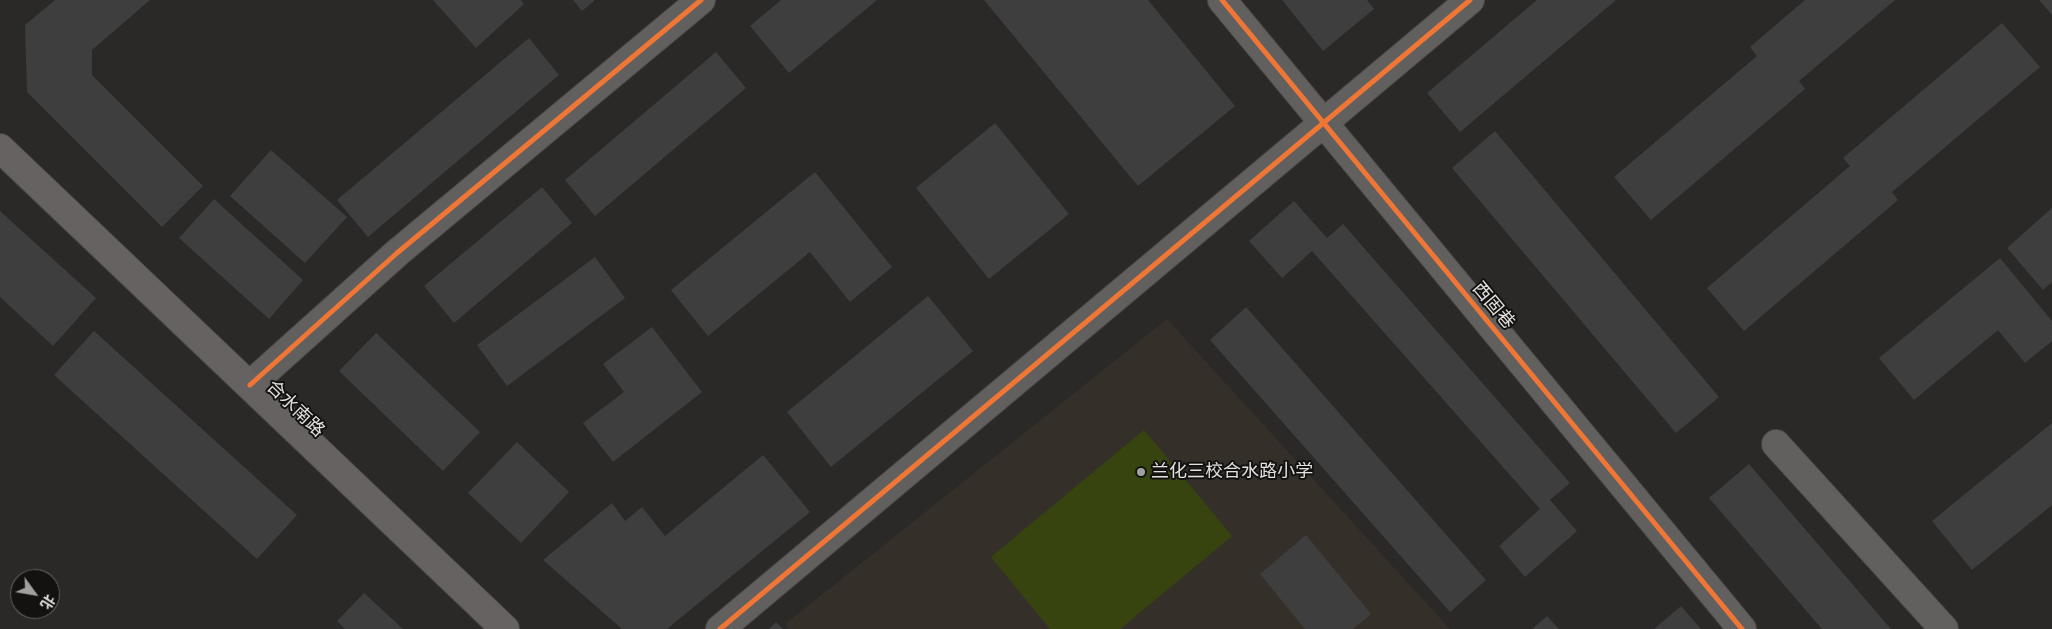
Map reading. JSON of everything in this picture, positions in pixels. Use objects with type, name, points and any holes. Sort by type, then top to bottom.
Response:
[{"type":"main road","name":"合水南路","points":[[0,148],[505,629]]},
{"type":"street","points":[[250,385],[397,253],[701,0]]},
{"type":"street","name":"西固巷","points":[[1222,0],[1742,629]]},
{"type":"street","points":[[720,629],[1470,0]]},
{"type":"street","points":[[1776,444],[1944,629]]},
{"type":"shaded area","name":"兰化三校合水路小学","points":[[1167,319],[1450,629],[789,629],[785,624]]},
{"type":"green space","points":[[1144,430],[1232,536],[1120,629],[1050,629],[991,557]]},
{"type":"building","points":[[55,0],[150,0],[92,50],[92,75],[203,186],[162,227],[27,92],[25,25]]},
{"type":"building","points":[[433,0],[521,0],[524,4],[476,48]]},
{"type":"building","points":[[573,0],[595,0],[582,11]]},
{"type":"building","points":[[781,0],[877,0],[789,73],[750,26]]},
{"type":"building","points":[[984,0],[1148,0],[1235,106],[1138,186]]},
{"type":"building","points":[[1282,0],[1367,0],[1374,9],[1323,51]]},
{"type":"building","points":[[1537,0],[1616,0],[1460,132],[1427,93]]},
{"type":"building","points":[[1805,0],[1895,0],[1799,81],[1805,89],[1651,220],[1614,177],[1757,56],[1750,47]]},
{"type":"building","points":[[2039,0],[2052,0],[2052,15]]},
{"type":"building","points":[[2002,23],[2040,67],[1892,192],[1898,200],[1744,331],[1707,288],[1850,166],[1843,158]]},
{"type":"building","points":[[529,38],[559,75],[368,237],[337,200]]},
{"type":"building","points":[[716,52],[746,88],[595,216],[565,180]]},
{"type":"building","points":[[995,123],[1069,214],[989,279],[916,188]]},
{"type":"building","points":[[1495,131],[1719,397],[1676,433],[1452,168]]},
{"type":"building","points":[[271,150],[347,217],[305,263],[230,196]]},
{"type":"building","points":[[815,172],[892,267],[850,302],[810,252],[708,336],[671,290]]},
{"type":"building","points":[[542,187],[572,223],[454,323],[424,286]]},
{"type":"building","points":[[214,199],[303,280],[269,319],[179,238]]},
{"type":"building","points":[[1294,201],[1327,238],[1343,224],[1570,483],[1550,500],[1577,531],[1525,577],[1499,546],[1540,509],[1312,251],[1282,278],[1249,241]]},
{"type":"building","points":[[2052,208],[2052,282],[2043,290],[2007,248]]},
{"type":"building","points":[[0,211],[96,298],[53,346],[0,297]]},
{"type":"building","points":[[595,257],[625,298],[507,386],[477,345]]},
{"type":"building","points":[[2000,258],[2052,321],[2052,341],[2025,363],[1998,330],[1914,400],[1879,358]]},
{"type":"building","points":[[928,296],[973,351],[831,467],[787,412]]},
{"type":"building","points":[[1246,307],[1486,580],[1450,612],[1210,340]]},
{"type":"building","points":[[652,327],[702,392],[613,462],[583,423],[624,392],[603,364]]},
{"type":"building","points":[[94,331],[297,515],[257,559],[54,375]]},
{"type":"building","points":[[376,333],[480,432],[443,471],[339,371]]},
{"type":"building","points":[[2052,423],[2052,505],[1972,570],[1932,521]]},
{"type":"building","points":[[517,442],[569,492],[521,543],[468,493]]},
{"type":"building","points":[[763,455],[810,512],[667,629],[622,629],[543,560],[612,503],[625,521],[642,507],[665,536]]},
{"type":"building","points":[[1749,464],[1891,629],[1822,629],[1709,498]]},
{"type":"building","points":[[1306,535],[1371,614],[1353,629],[1305,629],[1260,574]]},
{"type":"building","points":[[364,593],[403,629],[345,629],[337,621]]},
{"type":"building","points":[[1681,606],[1701,629],[1654,629]]},
{"type":"building","points":[[1547,616],[1559,629],[1532,629]]},
{"type":"building","points":[[776,622],[783,629],[769,629]]},
{"type":"cycle path","points":[[250,385],[397,253],[701,0]]},
{"type":"cycle path","points":[[1222,0],[1742,629]]},
{"type":"cycle path","points":[[720,629],[1470,0]]},
{"type":"place","name":"兰化三校合水路小学","points":[[1141,472]]}]
